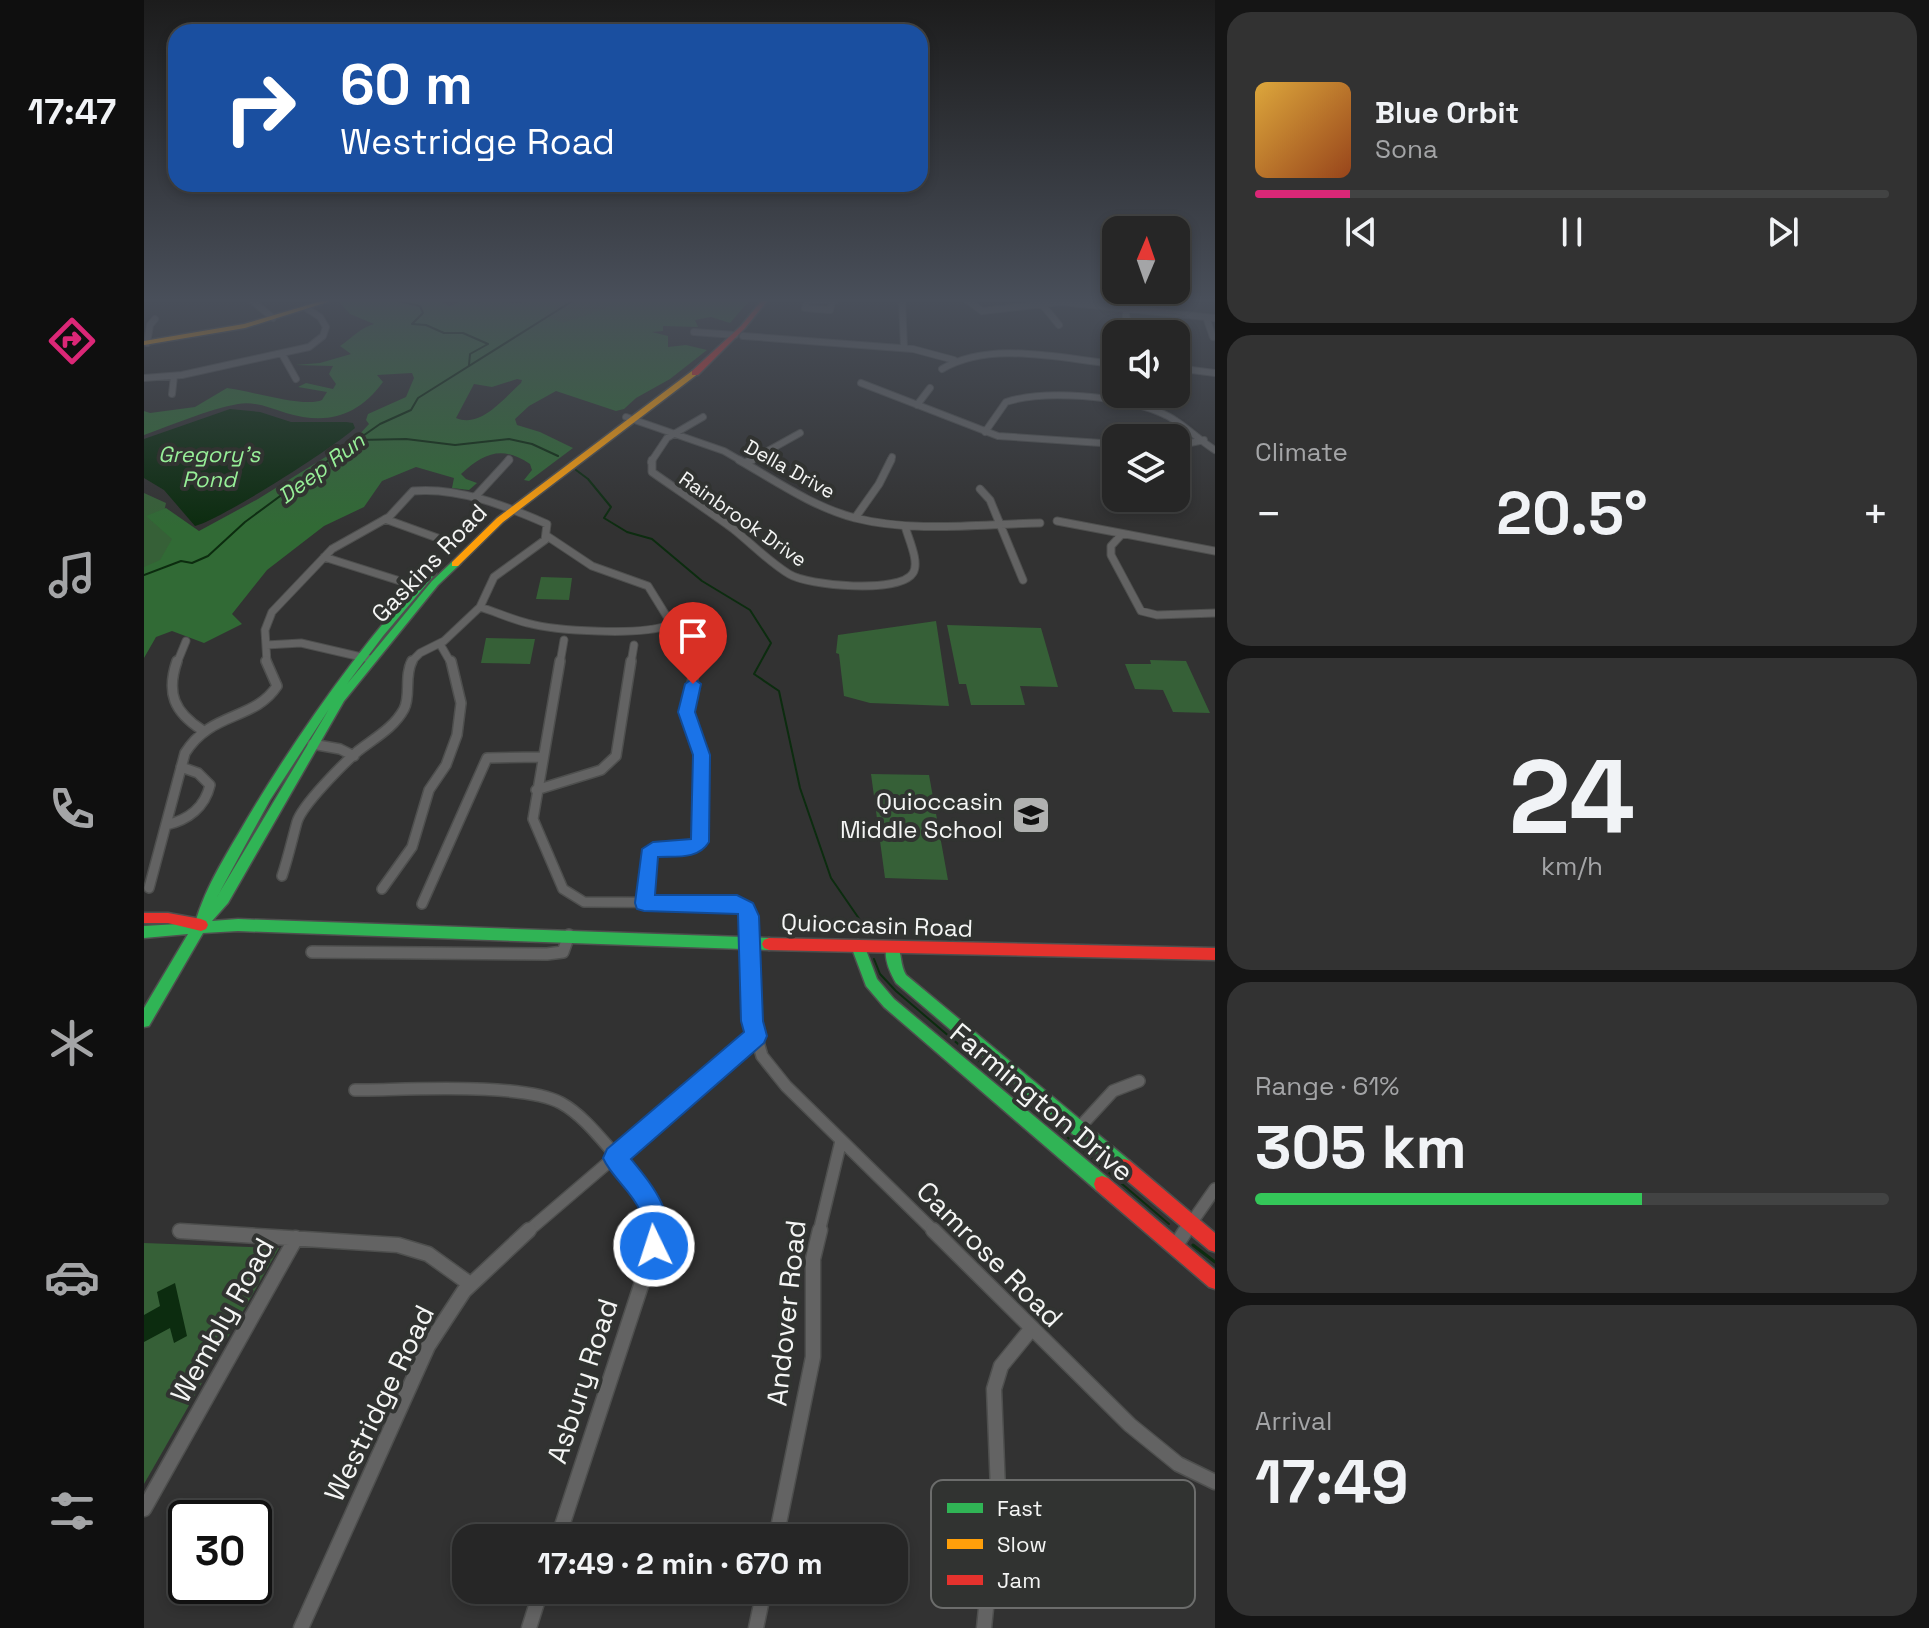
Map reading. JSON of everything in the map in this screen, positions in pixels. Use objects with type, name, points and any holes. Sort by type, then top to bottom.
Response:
[{"type":"main road","name":"Gaskins Road","points":[[201,925],[206,905],[272,787],[324,704],[364,658],[510,507],[691,376]]},
{"type":"main road","name":"Gaskins Road","points":[[144,1021],[201,925],[223,899],[364,658]]},
{"type":"main road","name":"Quioccasin Road","points":[[144,918],[185,920],[201,925],[892,948],[1215,954]]},
{"type":"main road","name":"Quioccasin Road","points":[[144,932],[182,931],[201,925]]},
{"type":"main road","name":"Farmington Drive","points":[[858,946],[871,982],[889,1003],[1215,1281]]},
{"type":"main road","name":"Farmington Drive","points":[[892,948],[895,969],[901,979],[1215,1244]]},
{"type":"street","points":[[144,378],[174,376],[172,394]]},
{"type":"street","points":[[861,383],[985,432],[1025,440],[1102,443]]},
{"type":"street","points":[[917,405],[930,388]]},
{"type":"street","points":[[985,432],[1003,404],[1019,398],[1041,396],[1142,406],[1167,416],[1215,447]]},
{"type":"street","points":[[676,434],[703,417]]},
{"type":"street","name":"Della Drive","points":[[629,418],[747,462],[819,505],[855,518],[905,526],[1040,523]]},
{"type":"street","points":[[747,462],[800,433]]},
{"type":"street","name":"Rainbrook Drive","points":[[676,434],[650,456],[650,468],[654,475],[732,528],[777,566],[803,581],[838,586],[886,585],[904,581],[913,573],[915,564],[905,526]]},
{"type":"street","points":[[1190,443],[1204,440]]},
{"type":"street","points":[[855,518],[879,484],[892,457]]},
{"type":"street","points":[[474,498],[509,459]]},
{"type":"street","points":[[149,888],[185,753],[202,730],[255,708],[271,696],[276,679],[265,659],[265,630],[272,612],[324,557],[344,540],[385,519],[413,491],[428,488],[510,507],[547,524],[547,536]]},
{"type":"street","points":[[980,489],[988,496],[1023,580]]},
{"type":"street","points":[[385,519],[443,540]]},
{"type":"street","points":[[1057,521],[1089,524],[1177,547],[1215,551]]},
{"type":"street","points":[[1122,534],[1111,546],[1111,555],[1141,611],[1157,615],[1215,613]]},
{"type":"street","points":[[282,876],[295,839],[297,820],[354,756],[381,735],[405,708],[406,677],[410,663],[420,653],[440,644],[480,607],[494,577],[547,536]]},
{"type":"street","points":[[480,607],[530,624],[637,633],[655,631],[668,625],[669,620],[648,586],[592,566],[547,536]]},
{"type":"street","points":[[324,557],[400,581]]},
{"type":"street","points":[[564,640],[533,819],[561,884],[568,895],[584,902],[740,904],[748,911],[752,1021],[756,1036]]},
{"type":"street","points":[[186,641],[171,675],[171,695],[185,720],[202,730]]},
{"type":"street","points":[[266,645],[301,643],[364,658]]},
{"type":"street","points":[[382,889],[409,854],[429,789],[446,764],[462,723],[459,685],[448,654],[440,644]]},
{"type":"street","points":[[536,790],[601,770],[616,756],[634,645]]},
{"type":"street","points":[[644,903],[648,854],[653,850],[691,848],[700,842],[701,755],[687,712],[695,667]]},
{"type":"street","points":[[312,744],[340,749],[354,756]]},
{"type":"street","points":[[422,904],[487,758],[542,757]]},
{"type":"street","points":[[166,825],[188,819],[209,793],[210,785],[205,778],[181,767]]},
{"type":"street","points":[[312,952],[547,954],[563,952],[569,935]]},
{"type":"street","name":"Camrose Road","points":[[756,1036],[762,1056],[770,1066],[841,1141],[1032,1328],[1163,1454],[1215,1482]]},
{"type":"street","name":"Westridge Road","points":[[301,1628],[443,1319],[470,1284],[756,1036]]},
{"type":"street","points":[[1078,1129],[1113,1091],[1139,1081]]},
{"type":"street","name":"Asbury Road","points":[[355,1090],[524,1091],[547,1096],[566,1105],[582,1119],[650,1202],[656,1222],[654,1246],[563,1524]]},
{"type":"street","name":"Andover Road","points":[[779,1524],[813,1357],[813,1259],[841,1141]]},
{"type":"street","points":[[1175,1247],[1215,1189]]},
{"type":"street","points":[[180,1231],[398,1245],[428,1254],[470,1284]]},
{"type":"street","name":"Wembly Road","points":[[144,1509],[296,1238]]},
{"type":"street","points":[[998,1480],[994,1389],[1001,1366],[1032,1328]]},
{"type":"street","points":[[529,1628],[537,1604]]},
{"type":"street","points":[[756,1628],[761,1604]]},
{"type":"street","points":[[984,1628],[986,1608]]},
{"type":"shaded area","points":[[330,376],[378,376],[383,382],[363,403],[328,418],[301,417],[244,403],[144,435],[144,411],[150,413],[195,407],[227,388],[291,401],[314,402],[322,400],[327,392],[298,387],[306,383],[333,389],[336,384]]},
{"type":"shaded area","points":[[674,376],[636,398],[624,409],[616,411],[556,391],[529,406],[515,419],[517,425],[573,448],[529,481],[524,480],[532,470],[530,464],[502,453],[478,461],[461,474],[477,483],[469,490],[452,488],[454,478],[416,467],[382,481],[364,507],[324,526],[267,570],[232,614],[242,624],[204,643],[172,631],[156,637],[144,658],[144,567],[160,560],[172,539],[146,516],[166,508],[199,531],[258,499],[356,438],[369,424],[366,420],[368,414],[406,397],[414,378]],"holes":[[[517,379],[522,380],[483,415],[474,419],[456,418],[474,384],[492,387]]]},
{"type":"shaded area","points":[[144,493],[166,503],[163,517],[191,536],[161,564],[144,570]]},
{"type":"shaded area","points":[[541,577],[572,578],[569,600],[536,599]]},
{"type":"shaded area","points":[[936,621],[949,706],[870,703],[844,696],[839,654],[836,653],[838,635]]},
{"type":"shaded area","points":[[947,625],[1041,628],[1058,687],[1020,686],[1025,705],[971,705],[966,684],[959,684]]},
{"type":"shaded area","points":[[486,638],[535,639],[530,664],[481,663]]},
{"type":"shaded area","points":[[1150,660],[1186,661],[1210,713],[1173,712],[1163,690],[1135,689],[1125,664],[1151,664]]},
{"type":"shaded area","points":[[871,774],[929,775],[948,880],[885,878]]},
{"type":"shaded area","points":[[144,1243],[279,1248],[144,1484]]},
{"type":"water","name":"Gregory's Pond","points":[[230,409],[260,412],[291,422],[353,423],[355,428],[277,482],[195,526],[164,490],[144,478],[144,439]]},
{"type":"water","points":[[175,1283],[187,1336],[174,1343],[170,1328],[144,1342],[144,1315],[160,1306],[157,1292]]},
{"type":"waterway","name":"Deep Run","points":[[144,575],[181,561],[192,563],[208,556],[245,522],[337,454],[380,424],[411,410],[418,398],[453,376]]},
{"type":"waterway","points":[[359,440],[406,439],[455,445],[509,439],[532,444],[558,456]]},
{"type":"waterway","points":[[576,470],[588,479],[611,507],[604,518],[627,532],[652,539],[702,581],[750,610],[771,643],[754,674],[779,691],[800,788],[831,878],[871,936]]},
{"type":"waterway","points":[[874,959],[880,974],[896,991],[1169,1224]]},
{"type":"waterway","points":[[1193,1245],[1215,1262]]},
{"type":"traffic: fast","points":[[144,1021],[201,925],[223,899],[340,699],[435,583],[455,564]]},
{"type":"traffic: fast","points":[[201,925],[226,866],[309,730],[379,634],[431,573]]},
{"type":"traffic: fast","points":[[144,932],[238,925],[769,944]]},
{"type":"traffic: fast","points":[[858,946],[871,982],[889,1003],[1102,1184]]},
{"type":"traffic: fast","points":[[892,948],[895,969],[901,979],[1124,1167]]},
{"type":"traffic: slow","points":[[455,564],[500,520],[691,376]]},
{"type":"traffic: jam","points":[[144,918],[168,918],[201,925]]},
{"type":"traffic: jam","points":[[769,944],[1215,954]]},
{"type":"traffic: jam","points":[[1124,1167],[1215,1244]]},
{"type":"traffic: jam","points":[[1102,1184],[1215,1281]]},
{"type":"place","name":"Quioccasin Middle School","points":[[1031,815]]},
{"type":"route","points":[[654,1246],[656,1222],[650,1202],[615,1158],[756,1036],[752,1021],[749,916],[746,908],[737,903],[644,903],[648,854],[653,850],[691,848],[700,842],[701,755],[687,712],[693,684]]}]
